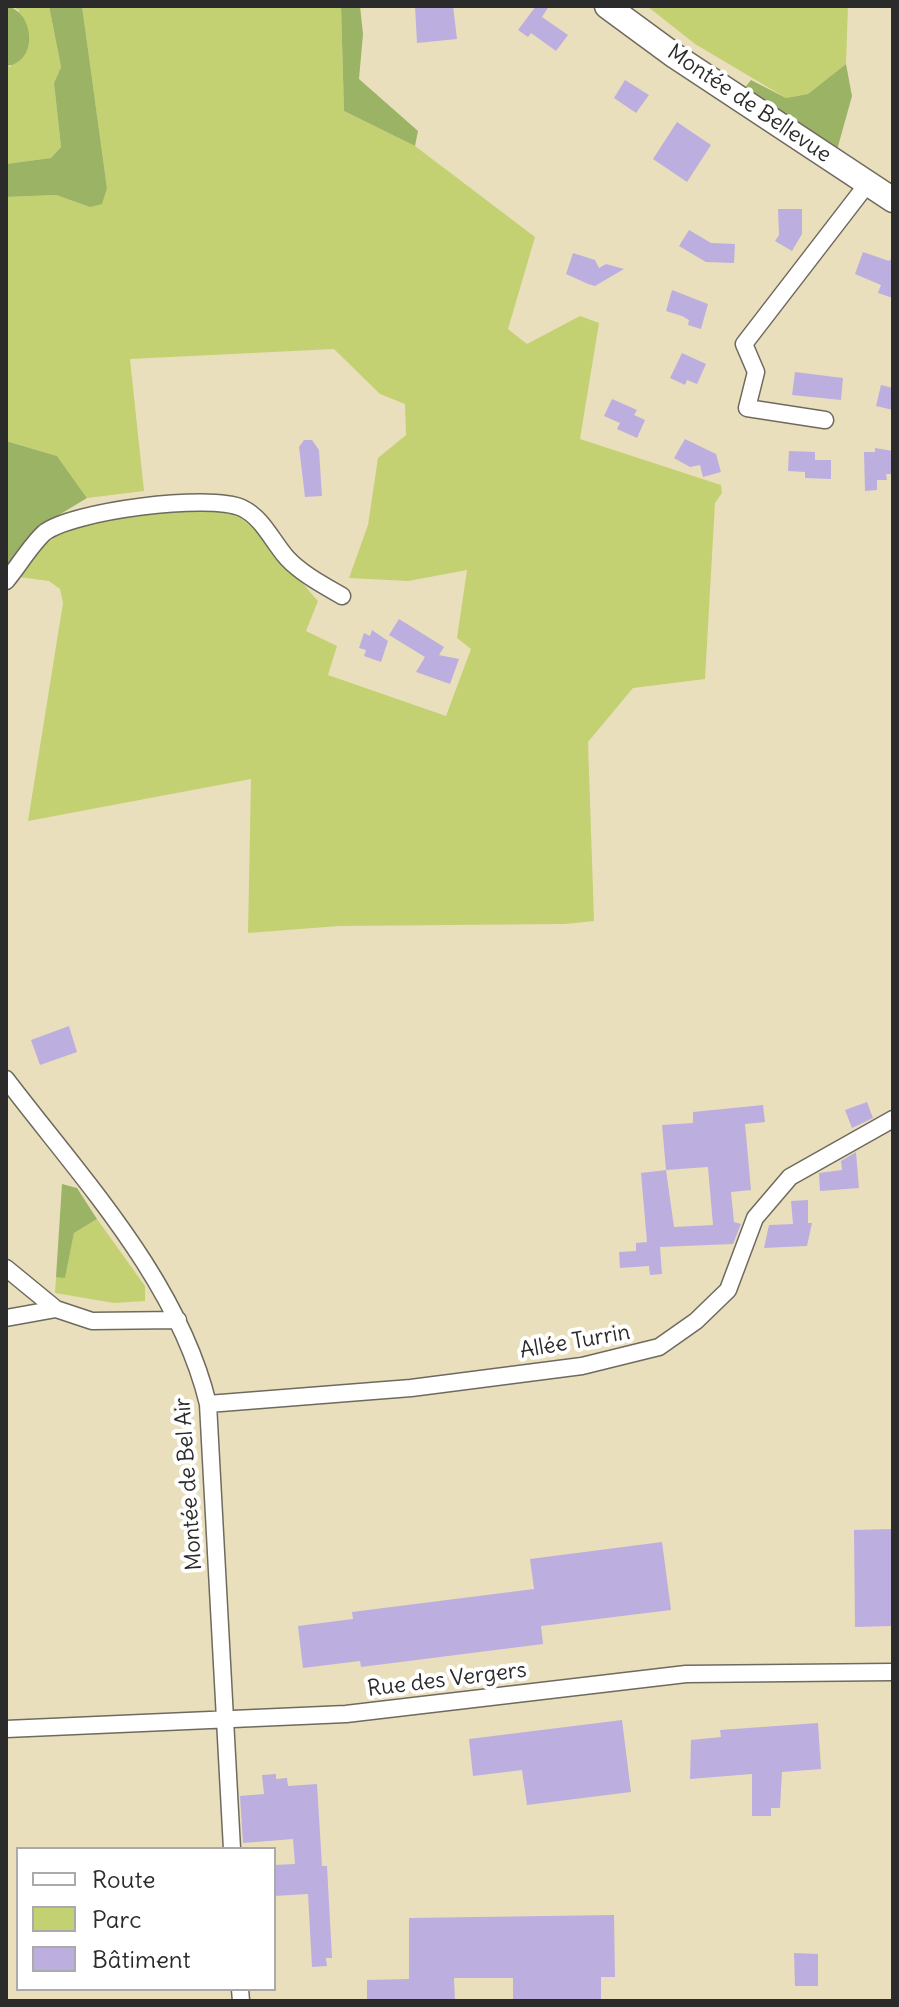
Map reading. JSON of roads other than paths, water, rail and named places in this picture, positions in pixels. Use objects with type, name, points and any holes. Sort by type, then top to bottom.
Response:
[{"type":"main road","name":"Montée de Bellevue","points":[[607,6],[675,56],[893,200]]},
{"type":"street","points":[[825,420],[747,408],[756,372],[744,344],[868,183]]},
{"type":"street","points":[[6,581],[45,532],[87,517],[186,501],[212,502],[244,509],[265,526],[286,557],[304,573],[342,596]]},
{"type":"street","name":"Montée de Bel Air","points":[[6,1079],[137,1252],[178,1320],[198,1361],[208,1404],[232,1847]]},
{"type":"street","name":"Allée Turrin","points":[[208,1404],[411,1388],[567,1368],[625,1358],[659,1347],[696,1321],[728,1290],[755,1218],[790,1177],[893,1119]]},
{"type":"street","points":[[6,1268],[56,1309],[92,1321],[178,1320]]},
{"type":"street","points":[[6,1318],[56,1309]]},
{"type":"street","name":"Rue des Vergers","points":[[6,1729],[346,1714],[686,1674],[893,1672]]}]
